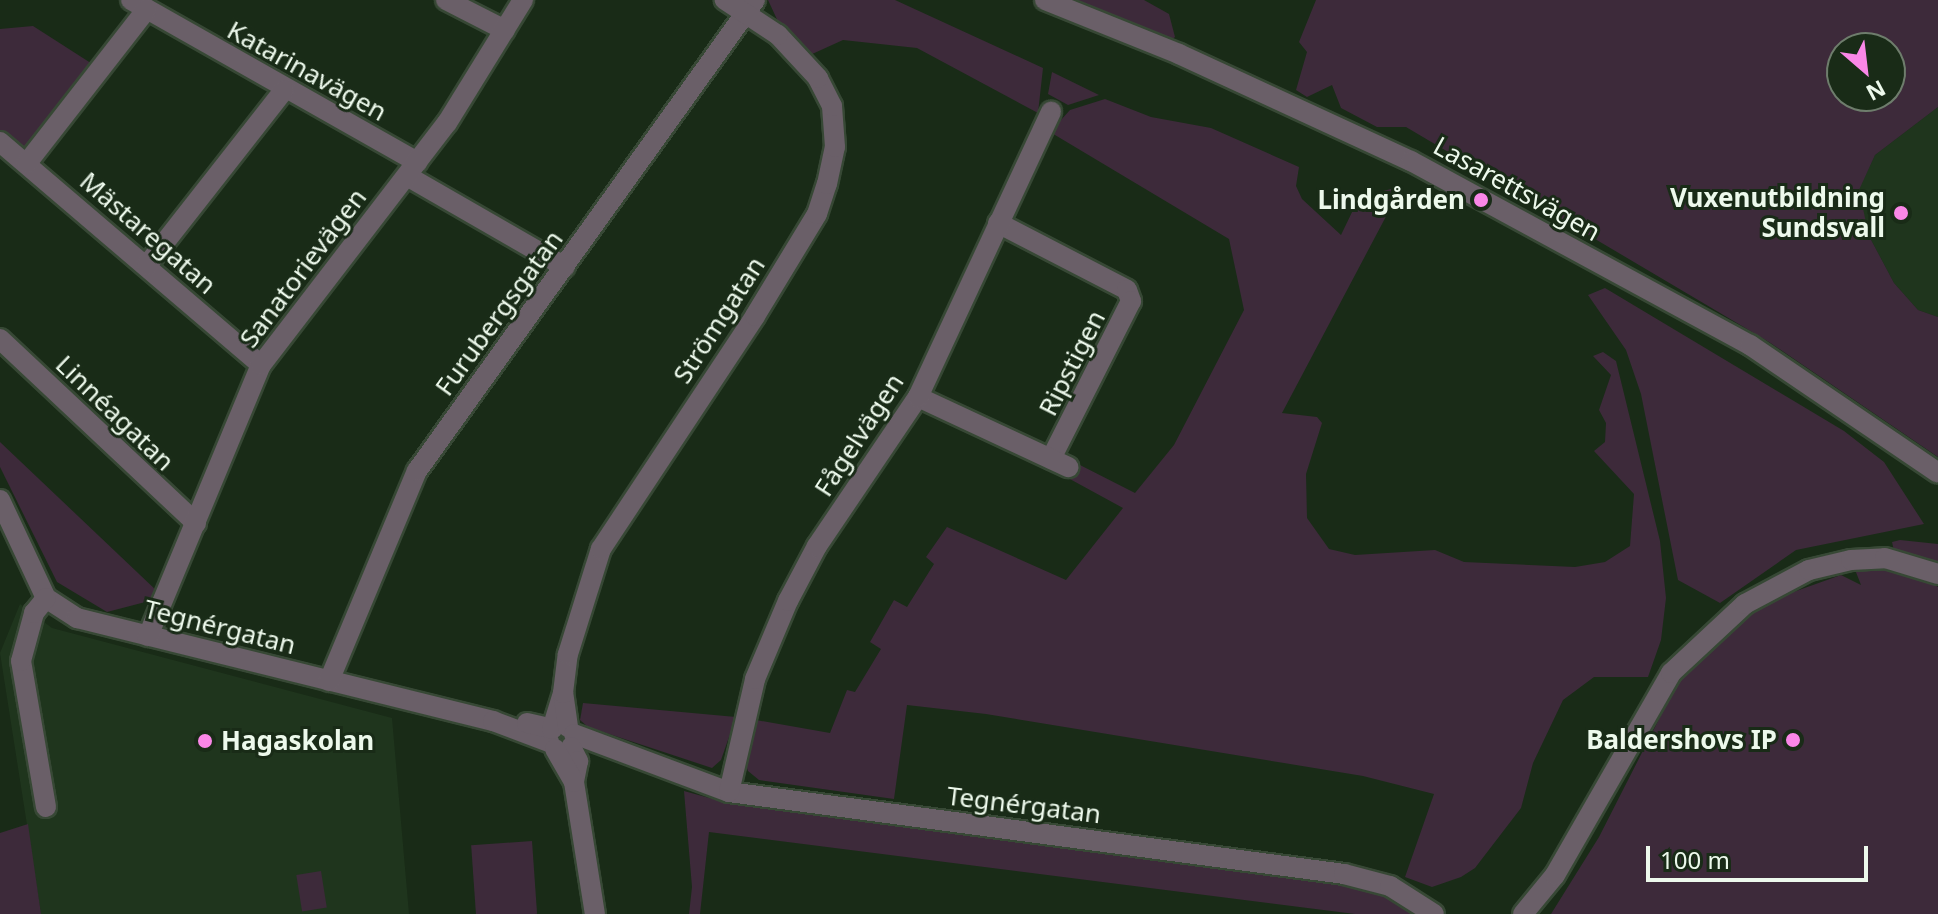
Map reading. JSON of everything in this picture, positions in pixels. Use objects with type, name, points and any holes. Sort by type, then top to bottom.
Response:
[{"type":"street","points":[[446,0],[505,30]]},
{"type":"street","name":"Sanatorievägen","points":[[148,636],[261,365],[475,83],[523,0]]},
{"type":"street","name":"Strömgatan","points":[[595,914],[574,782],[578,761],[562,738],[563,693],[574,627],[601,549],[755,316],[817,214],[835,147],[832,106],[794,50],[751,8],[725,0]]},
{"type":"street","name":"Lasarettsvägen","points":[[1045,0],[1179,54],[1411,161],[1750,345],[1938,473]]},
{"type":"street","points":[[27,163],[149,5]]},
{"type":"street","name":"Katarinavägen","points":[[149,5],[565,267]]},
{"type":"street","name":"Furubergsgatan","points":[[329,681],[417,471],[751,8]]},
{"type":"street","points":[[147,265],[284,90]]},
{"type":"street","name":"Fågelvägen","points":[[729,792],[755,679],[788,601],[817,546],[918,397],[1051,112]]},
{"type":"street","name":"Mästaregatan","points":[[0,142],[261,365]]},
{"type":"street","name":"Ripstigen","points":[[918,397],[1060,463],[1131,301],[1127,290],[998,223]]},
{"type":"street","name":"Linnéagatan","points":[[0,339],[196,523]]},
{"type":"street","points":[[0,500],[46,598],[34,613],[21,661],[46,807]]},
{"type":"street","points":[[1523,914],[1555,875],[1671,673],[1704,642],[1776,584],[1809,570],[1885,558],[1938,574]]},
{"type":"street","name":"Tegnérgatan","points":[[46,598],[91,624],[604,749],[729,792],[1344,874],[1390,886],[1434,914]]},
{"type":"shaded area","points":[[768,0],[895,0],[1043,68],[1038,113],[917,48],[843,40],[810,55],[781,28]]},
{"type":"shaded area","points":[[1072,0],[1144,0],[1169,14],[1175,37],[1169,42]]},
{"type":"shaded area","points":[[1316,0],[1938,0],[1938,107],[1875,155],[1859,190],[1869,236],[1894,283],[1918,310],[1938,317],[1938,457],[1769,342],[1406,127],[1377,127],[1341,108],[1332,85],[1307,97],[1296,90],[1307,52],[1299,42]]},
{"type":"shaded area","points":[[33,26],[97,67],[25,147],[0,132],[0,29]]},
{"type":"shaded area","points":[[1052,72],[1099,95],[1068,105],[1048,94]]},
{"type":"shaded area","points":[[1105,99],[1151,117],[1211,128],[1299,167],[1296,186],[1302,199],[1341,235],[1354,208],[1371,194],[1391,189],[1391,207],[1282,413],[1317,417],[1322,423],[1306,474],[1307,518],[1329,549],[1355,555],[1435,550],[1464,562],[1575,567],[1605,562],[1630,546],[1634,494],[1594,451],[1605,442],[1606,423],[1599,410],[1611,375],[1593,356],[1603,352],[1616,361],[1660,541],[1666,598],[1661,640],[1648,677],[1594,677],[1563,700],[1533,763],[1521,808],[1475,868],[1461,877],[1432,887],[1405,877],[1434,794],[1363,776],[986,714],[907,705],[894,799],[759,780],[748,771],[744,760],[756,720],[830,733],[847,690],[855,692],[881,649],[870,642],[894,600],[907,607],[934,564],[926,557],[947,527],[1066,580],[1123,508],[1068,478],[1076,463],[1135,493],[1174,445],[1244,310],[1229,239],[1050,132],[1070,110]]},
{"type":"shaded area","name":"Vuxenutbildning Sundsvall","points":[[1938,107],[1938,317],[1918,310],[1894,283],[1869,236],[1858,190],[1875,155]]},
{"type":"shaded area","points":[[1605,288],[1844,431],[1884,462],[1924,524],[1796,550],[1720,603],[1678,580],[1641,394],[1626,350],[1588,295]]},
{"type":"shaded area","points":[[0,442],[158,592],[153,600],[107,612],[57,582],[0,467]]},
{"type":"shaded area","points":[[1892,542],[1938,544],[1938,567],[1894,551]]},
{"type":"shaded area","name":"Baldershovs IP","points":[[1885,565],[1913,571],[1938,587],[1938,914],[1551,914],[1599,837],[1681,676],[1765,602],[1841,575],[1861,585],[1854,567]]},
{"type":"shaded area","name":"Hagaskolan","points":[[20,604],[52,628],[392,718],[409,914],[41,914],[0,653]]},
{"type":"shaded area","points":[[583,703],[736,717],[721,760],[712,768],[588,727],[580,720]]},
{"type":"shaded area","points":[[684,791],[731,804],[1345,885],[1385,895],[1415,914],[1355,914],[709,832],[700,914],[689,914],[692,887]]},
{"type":"shaded area","points":[[28,824],[41,914],[0,914],[0,833]]},
{"type":"shaded area","points":[[532,841],[537,914],[476,914],[471,845]]},
{"type":"shaded area","points":[[321,871],[327,908],[302,911],[296,875]]},
{"type":"place","name":"Lindgården","points":[[1481,200]]},
{"type":"place","name":"Vuxenutbildning Sundsvall","points":[[1901,213]]},
{"type":"place","name":"Baldershovs IP","points":[[1793,740]]},
{"type":"place","name":"Hagaskolan","points":[[205,741]]}]
